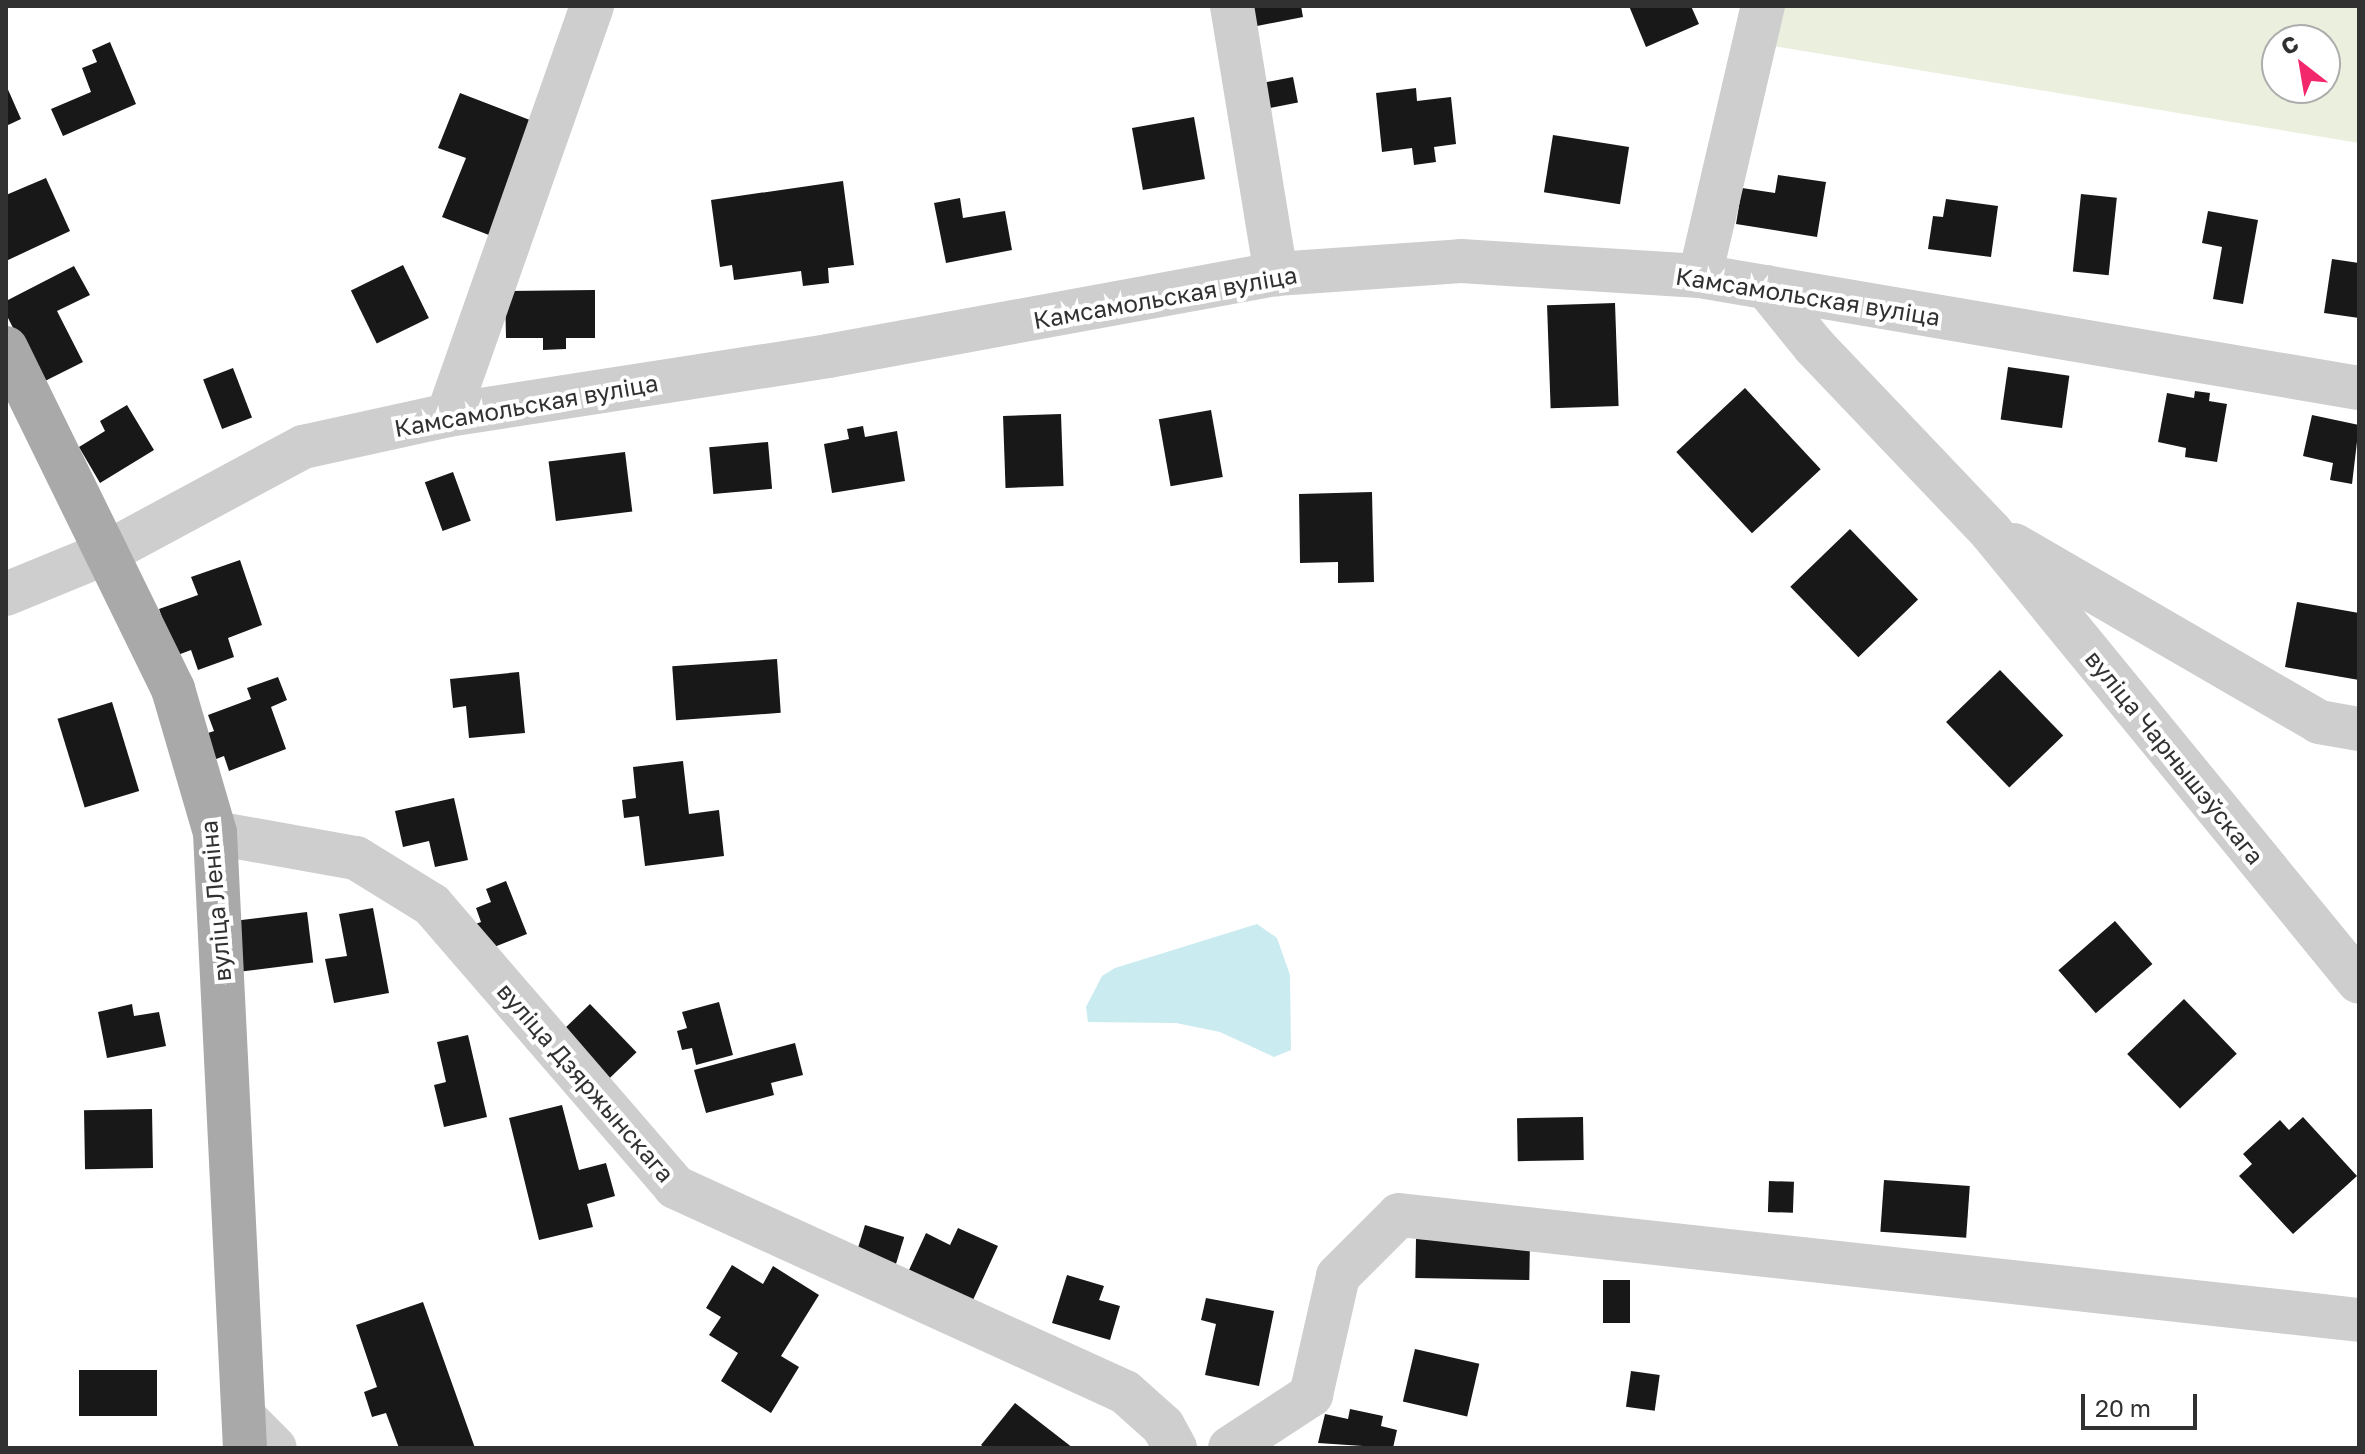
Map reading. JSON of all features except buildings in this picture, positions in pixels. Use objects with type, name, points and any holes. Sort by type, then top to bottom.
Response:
[{"type":"main road","name":"вуліца Леніна","points":[[6,348],[173,689],[215,833],[255,1438]]},
{"type":"street","points":[[448,415],[592,6]]},
{"type":"street","points":[[1232,6],[1276,274]]},
{"type":"street","points":[[1700,276],[1763,6]]},
{"type":"street","name":"Камсамольская вуліца","points":[[6,594],[106,553],[303,447],[448,415],[828,356],[1276,274],[1461,261],[1700,276],[2359,388]]},
{"type":"street","name":"вуліца Чарнышэўскага","points":[[1766,287],[1814,346],[1991,532],[2359,982]]},
{"type":"street","name":"вуліца Чарнышэўскага","points":[[1991,532],[2319,722],[2359,729]]},
{"type":"street","name":"вуліца Дзяржынскага","points":[[215,833],[356,858],[432,905],[675,1187],[1125,1392],[1163,1426],[1175,1448]]},
{"type":"street","points":[[1230,1448],[1311,1395],[1338,1276],[1399,1215],[2359,1320]]},
{"type":"green space","points":[[1770,6],[2359,6],[2359,143],[1761,44]]},
{"type":"water","points":[[1257,924],[1277,938],[1290,975],[1291,1050],[1274,1057],[1220,1032],[1176,1023],[1088,1022],[1086,1007],[1102,976],[1115,968]]}]
